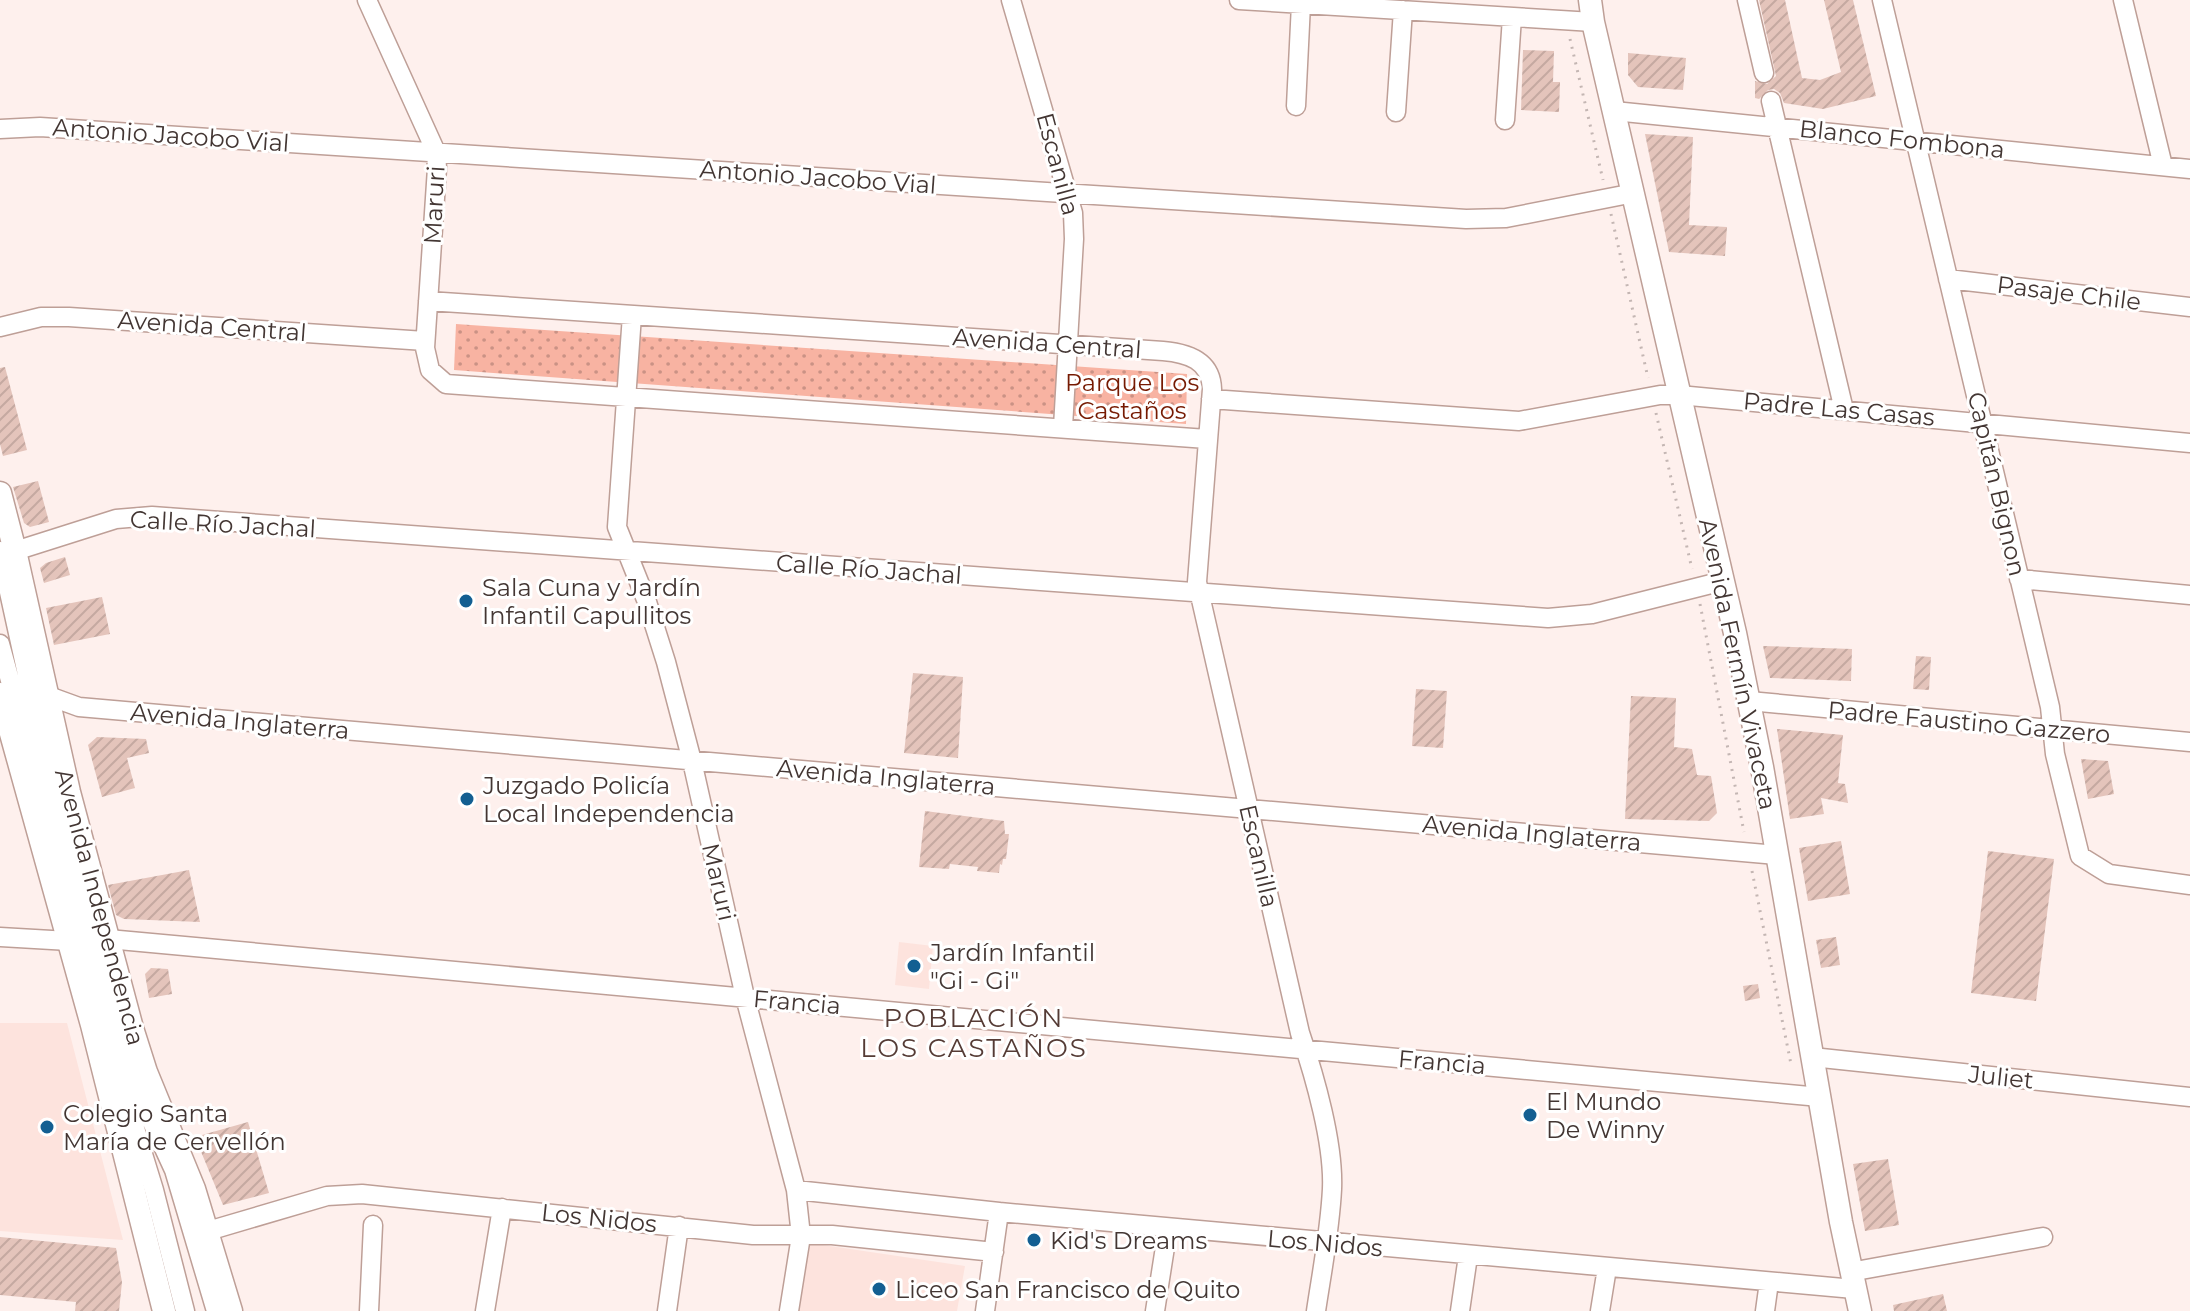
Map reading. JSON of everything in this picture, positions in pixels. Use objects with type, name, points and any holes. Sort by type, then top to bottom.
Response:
[{"type":"main road","name":"Avenida Fermín Vivaceta","points":[[1589,7],[1749,701],[1812,1057],[1809,1096],[1855,1291]]},
{"type":"main road","name":"Avenida Independencia","points":[[0,493],[8,551],[28,644],[18,691],[69,941],[164,1311]]},
{"type":"main road","name":"Avenida Independencia","points":[[18,691],[108,939],[146,1072],[194,1189],[231,1311]]},
{"type":"street","name":"Maruri","points":[[367,0],[436,152],[425,341],[427,363],[434,375],[446,384],[463,387],[626,398]]},
{"type":"street","name":"Escanilla","points":[[1011,0],[1073,213],[1063,427]]},
{"type":"street","points":[[1239,0],[1360,4],[1403,10],[1466,7],[1512,17],[1566,20],[1589,7]]},
{"type":"street","points":[[1747,0],[1764,73]]},
{"type":"street","name":"Capitán Bignon","points":[[1882,0],[2050,707],[2055,754],[2080,856],[2109,874],[2190,885]]},
{"type":"street","points":[[2123,0],[2163,166]]},
{"type":"street","points":[[1296,106],[1301,4]]},
{"type":"street","points":[[1396,112],[1403,10]]},
{"type":"street","points":[[1505,120],[1512,17]]},
{"type":"street","points":[[1771,101],[1844,410]]},
{"type":"street","name":"Blanco Fombona","points":[[1614,111],[1777,125],[2190,169]]},
{"type":"street","name":"Antonio Jacobo Vial","points":[[0,129],[40,127],[1479,220],[1506,218],[1634,193]]},
{"type":"street","name":"Pasaje Chile","points":[[1948,279],[2190,307]]},
{"type":"street","name":"Avenida Central","points":[[428,301],[1185,354],[1199,361],[1208,371],[1212,385],[1211,399]]},
{"type":"street","name":"Maruri","points":[[632,315],[616,521],[661,642],[692,761],[745,997],[796,1190],[801,1236],[789,1311]]},
{"type":"street","name":"Avenida Central","points":[[0,327],[41,317],[69,317],[425,341]]},
{"type":"street","points":[[1211,399],[1519,421],[1653,396],[1679,395]]},
{"type":"street","name":"Padre Las Casas","points":[[1679,395],[2190,443]]},
{"type":"street","points":[[626,398],[1207,439]]},
{"type":"street","name":"Escanilla","points":[[1211,399],[1197,570],[1199,594],[1331,1162],[1332,1188],[1316,1311]]},
{"type":"street","name":"Calle Río Jachal","points":[[8,551],[116,519],[141,516],[1565,618],[1723,581]]},
{"type":"street","points":[[2019,579],[2190,595]]},
{"type":"street","points":[[28,644],[1,650],[18,691],[129,1064],[178,1182],[216,1311]]},
{"type":"street","points":[[18,691],[185,1311]]},
{"type":"street","name":"Avenida Inglaterra","points":[[18,691],[79,707],[1777,855]]},
{"type":"street","name":"Padre Faustino Gazzero","points":[[1749,701],[2190,742]]},
{"type":"street","points":[[0,937],[69,941]]},
{"type":"street","name":"Francia","points":[[108,939],[1809,1096]]},
{"type":"street","name":"Juliet","points":[[1812,1057],[2190,1097]]},
{"type":"street","points":[[130,1115],[147,1243]]},
{"type":"street","name":"Los Nidos","points":[[796,1190],[999,1212],[1855,1291],[2043,1237]]},
{"type":"street","name":"Los Nidos","points":[[208,1231],[340,1194],[375,1194],[760,1236],[832,1235],[994,1252]]},
{"type":"street","points":[[485,1311],[502,1208]]},
{"type":"street","points":[[985,1311],[999,1212]]},
{"type":"street","points":[[369,1311],[373,1225]]},
{"type":"street","points":[[667,1311],[679,1226]]},
{"type":"street","points":[[1155,1311],[1168,1228]]},
{"type":"street","points":[[1460,1311],[1468,1256]]},
{"type":"street","points":[[1600,1311],[1607,1268]]},
{"type":"street","points":[[1765,1311],[1769,1282]]},
{"type":"path","points":[[1566,20],[1697,588],[1748,852],[1809,1096]]},
{"type":"shaded area","name":"Jardín Infantil \"Gi - Gi\"","points":[[899,942],[933,946],[929,989],[895,985]]},
{"type":"shaded area","name":"Colegio Santa María de Cervellón","points":[[0,1023],[67,1023],[123,1240],[0,1231]]},
{"type":"shaded area","name":"Liceo San Francisco de Quito","points":[[803,1242],[965,1266],[957,1311],[793,1311]]},
{"type":"green space","name":"Parque Los Castaños","points":[[456,324],[1187,374],[1186,424],[454,370]]},
{"type":"building","points":[[1759,0],[1785,0],[1802,78],[1820,80],[1841,72],[1824,0],[1853,0],[1876,96],[1823,109],[1784,103],[1780,93],[1774,89],[1768,90],[1759,99],[1755,98],[1755,81],[1767,84],[1776,76]]},
{"type":"building","points":[[1523,50],[1554,51],[1553,82],[1560,82],[1559,112],[1521,110]]},
{"type":"building","points":[[1628,53],[1686,58],[1683,90],[1638,87],[1628,75]]},
{"type":"building","points":[[1645,134],[1693,137],[1689,225],[1727,227],[1725,256],[1669,252]]},
{"type":"building","points":[[5,367],[27,450],[3,456],[0,444],[0,368]]},
{"type":"building","points":[[38,481],[49,522],[30,527],[24,523],[13,487]]},
{"type":"building","points":[[65,557],[70,575],[44,583],[40,568]]},
{"type":"building","points":[[102,597],[110,634],[54,645],[46,608]]},
{"type":"building","points":[[1763,646],[1852,649],[1851,681],[1770,678]]},
{"type":"building","points":[[1916,656],[1931,657],[1929,690],[1913,689]]},
{"type":"building","points":[[913,673],[963,677],[958,758],[904,753]]},
{"type":"building","points":[[1416,689],[1447,691],[1443,748],[1412,746]]},
{"type":"building","points":[[1631,696],[1676,698],[1674,747],[1692,749],[1697,775],[1711,776],[1717,813],[1709,821],[1625,819]]},
{"type":"building","points":[[1777,729],[1843,735],[1838,783],[1845,784],[1848,803],[1821,798],[1824,814],[1790,819]]},
{"type":"building","points":[[97,737],[146,739],[149,753],[127,758],[135,788],[102,797],[88,745]]},
{"type":"building","points":[[2081,759],[2108,761],[2114,794],[2088,799]]},
{"type":"building","points":[[925,811],[1004,821],[1005,834],[1009,834],[1006,859],[1000,864],[999,873],[950,864],[949,869],[919,867]]},
{"type":"building","points":[[1841,841],[1850,894],[1808,901],[1799,848]]},
{"type":"building","points":[[1988,851],[2054,859],[2036,1001],[1971,993]]},
{"type":"building","points":[[189,870],[200,922],[124,919],[116,915],[108,885]]},
{"type":"building","points":[[1836,937],[1840,965],[1821,968],[1816,940]]},
{"type":"building","points":[[151,968],[168,969],[172,994],[149,998],[145,974]]},
{"type":"building","points":[[1758,984],[1760,998],[1745,1001],[1743,986]]},
{"type":"building","points":[[248,1122],[269,1193],[223,1205],[195,1137]]},
{"type":"building","points":[[1888,1159],[1899,1225],[1865,1231],[1853,1164]]},
{"type":"building","points":[[0,1237],[116,1248],[122,1282],[119,1311],[75,1311],[76,1302],[0,1295]]},
{"type":"building","points":[[1943,1294],[1947,1311],[1894,1311],[1893,1305]]},
{"type":"place","name":"Sala Cuna y Jardín Infantil Capullitos","points":[[466,601]]},
{"type":"place","name":"Juzgado Policía Local Independencia","points":[[467,799]]},
{"type":"place","name":"Jardín Infantil \"Gi - Gi\"","points":[[914,966]]},
{"type":"place","name":"El Mundo De Winny","points":[[1530,1115]]},
{"type":"place","name":"Colegio Santa María de Cervellón","points":[[47,1127]]},
{"type":"place","name":"Kid's Dreams","points":[[1034,1240]]},
{"type":"place","name":"Liceo San Francisco de Quito","points":[[879,1289]]},
{"type":"district","name":"POBLACIÓN LOS CASTAÑOS","points":[[974,1033]]}]
